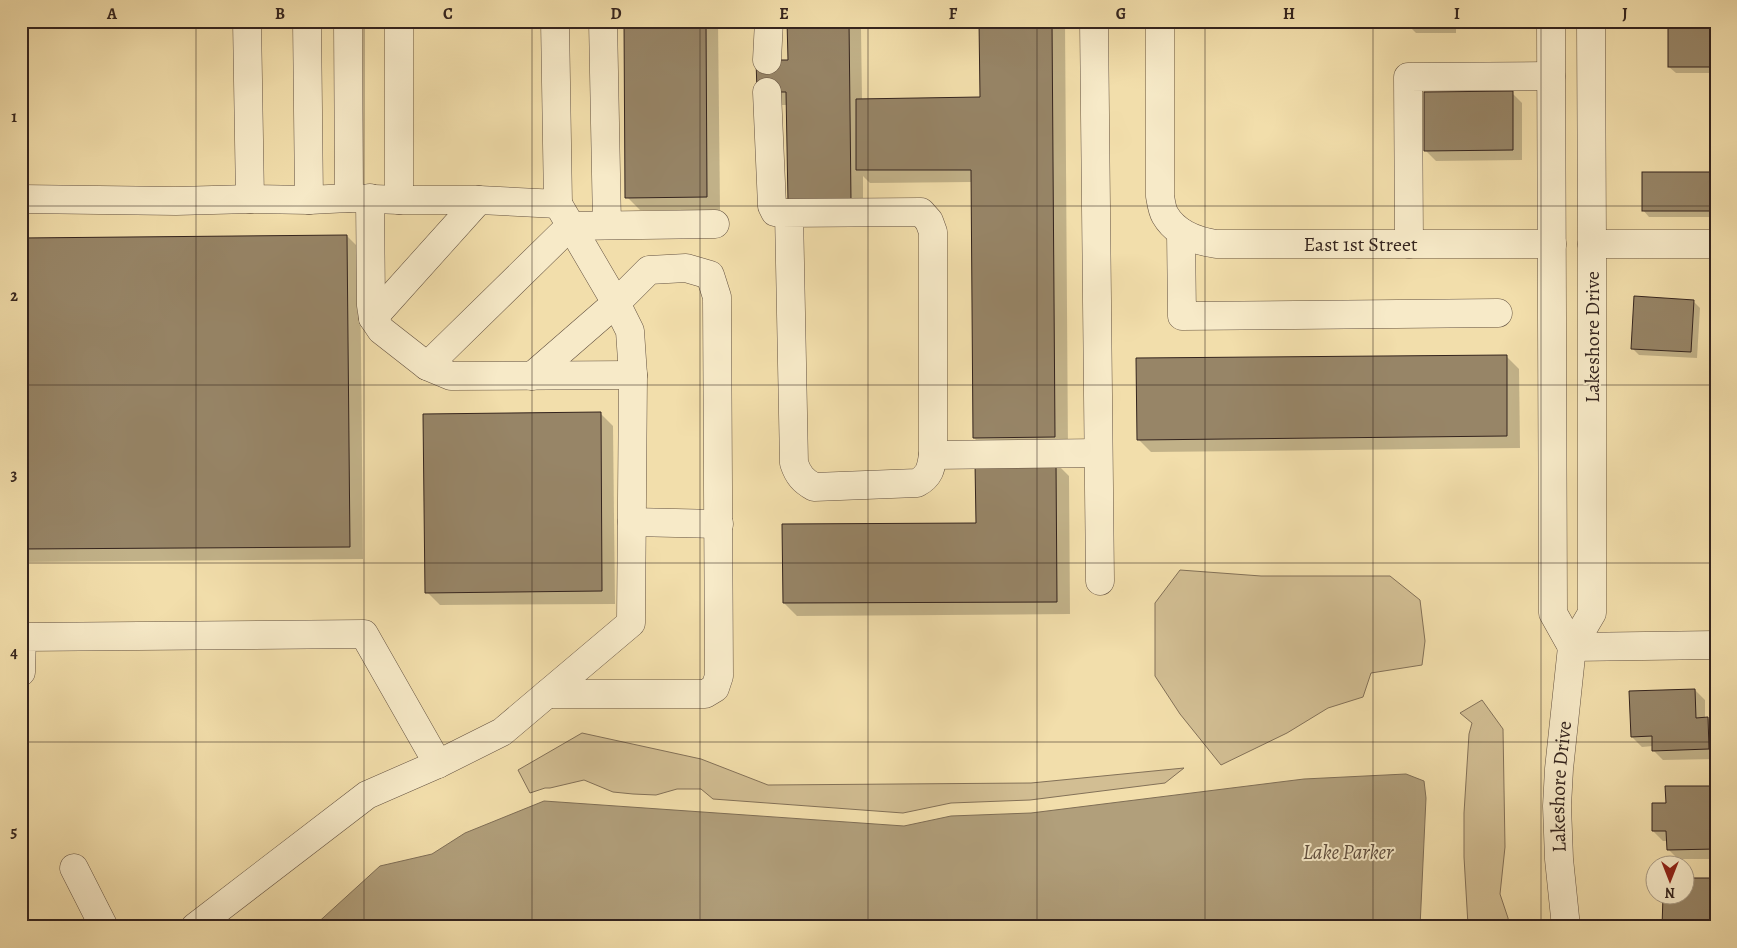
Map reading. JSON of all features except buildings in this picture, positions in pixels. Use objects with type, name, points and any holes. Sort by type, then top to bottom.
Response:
[{"type":"street","points":[[247,21],[250,199]]},
{"type":"street","points":[[307,21],[309,200]]},
{"type":"street","points":[[348,21],[360,198],[371,304],[373,318],[381,330],[427,366],[451,376],[633,375]]},
{"type":"street","points":[[399,21],[399,200]]},
{"type":"street","points":[[196,927],[366,795],[438,764],[502,732],[631,623],[633,375],[630,331],[616,303],[564,215],[555,21]]},
{"type":"street","points":[[603,21],[607,225]]},
{"type":"street","points":[[767,60],[769,21]]},
{"type":"street","points":[[1094,21],[1100,581]]},
{"type":"street","points":[[1160,21],[1160,196],[1164,215],[1178,229],[1182,316],[1498,313]]},
{"type":"street","name":"Lakeshore Drive","points":[[1551,21],[1553,613],[1572,647]]},
{"type":"street","name":"Lakeshore Drive","points":[[1566,927],[1559,859],[1557,806],[1559,769],[1572,647],[1592,613],[1590,21]]},
{"type":"street","points":[[1409,244],[1408,76],[1551,76]]},
{"type":"street","points":[[767,92],[772,206],[775,212],[921,212],[929,220],[932,232],[932,455],[931,470],[924,479],[917,483],[814,487],[805,482],[797,472],[794,463],[789,213]]},
{"type":"street","points":[[21,199],[176,201],[360,198],[479,200],[564,215],[607,225],[715,224]]},
{"type":"street","points":[[373,318],[479,200]]},
{"type":"street","points":[[427,366],[564,215]]},
{"type":"street","name":"East 1st Street","points":[[1178,229],[1198,242],[1216,244],[1552,244]]},
{"type":"street","points":[[1592,244],[1716,244]]},
{"type":"street","points":[[532,376],[616,303],[649,270],[686,268],[710,275],[718,297],[720,676],[715,688],[705,694],[547,694]]},
{"type":"street","points":[[932,455],[1098,453]]},
{"type":"street","points":[[632,522],[719,524]]},
{"type":"street","points":[[21,672],[22,637],[364,634],[438,764]]},
{"type":"street","points":[[1572,647],[1716,645]]},
{"type":"street","points":[[74,868],[104,927]]},
{"type":"shaded area","points":[[1180,570],[1261,576],[1390,576],[1420,600],[1425,641],[1422,665],[1371,673],[1363,697],[1328,708],[1287,733],[1221,765],[1180,714],[1155,676],[1155,603]]},
{"type":"shaded area","points":[[1482,700],[1503,729],[1505,847],[1500,894],[1509,927],[1468,927],[1464,857],[1464,813],[1469,734],[1472,723],[1460,713]]},
{"type":"shaded area","points":[[582,733],[701,759],[768,785],[1031,783],[1184,768],[1165,783],[1030,800],[951,803],[903,813],[713,799],[701,789],[677,789],[656,795],[613,792],[584,780],[530,793],[518,770]]},
{"type":"water","name":"Lake Parker","points":[[1406,774],[1424,781],[1426,798],[1420,927],[313,927],[380,866],[432,854],[465,833],[544,801],[904,826],[951,816],[1031,813],[1304,779]]}]
